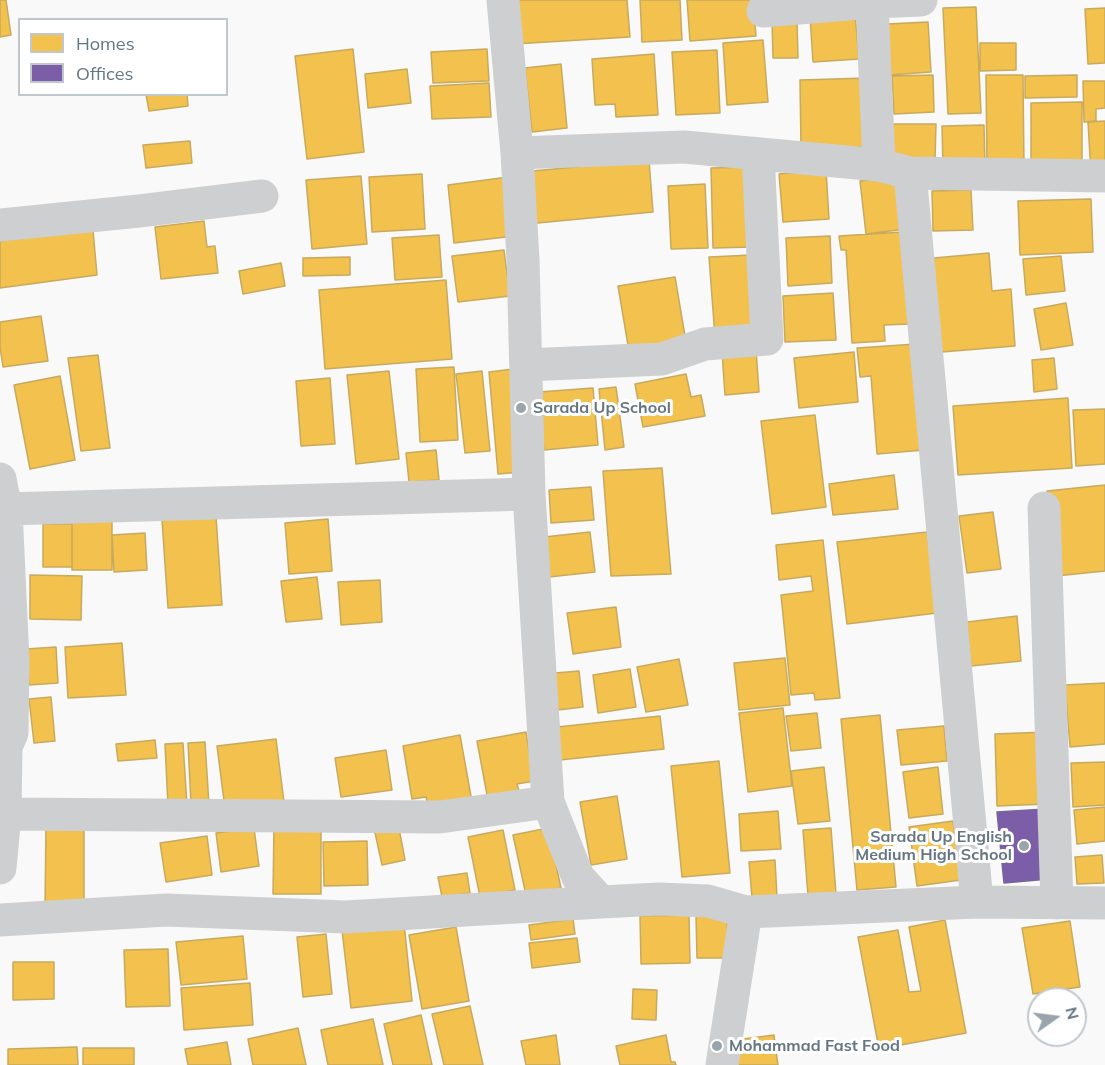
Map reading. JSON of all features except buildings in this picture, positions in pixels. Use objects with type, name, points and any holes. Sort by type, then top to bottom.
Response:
[{"type":"street","points":[[503,0],[517,153],[523,260],[529,494],[548,802],[578,877],[601,902]]},
{"type":"street","points":[[763,10],[921,0]]},
{"type":"street","points":[[872,2],[895,169],[977,902]]},
{"type":"street","points":[[517,153],[684,147],[895,169],[1105,176]]},
{"type":"street","points":[[526,365],[663,359],[705,344],[767,339],[758,154]]},
{"type":"street","points":[[0,225],[262,196]]},
{"type":"street","points":[[0,868],[5,814],[3,747],[12,733],[13,662],[3,494],[529,494]]},
{"type":"street","points":[[1044,508],[1057,903]]},
{"type":"street","points":[[5,814],[440,817],[548,802]]},
{"type":"street","points":[[0,920],[166,910],[346,917],[659,898],[708,902],[746,912],[977,902],[1105,903]]},
{"type":"street","points":[[722,1065],[746,912]]},
{"type":"place","name":"Sarada Up School","points":[[521,408]]},
{"type":"place","name":"Sarada Up English Medium High School","points":[[1024,846]]},
{"type":"place","name":"Mohammad Fast Food","points":[[717,1046]]}]
